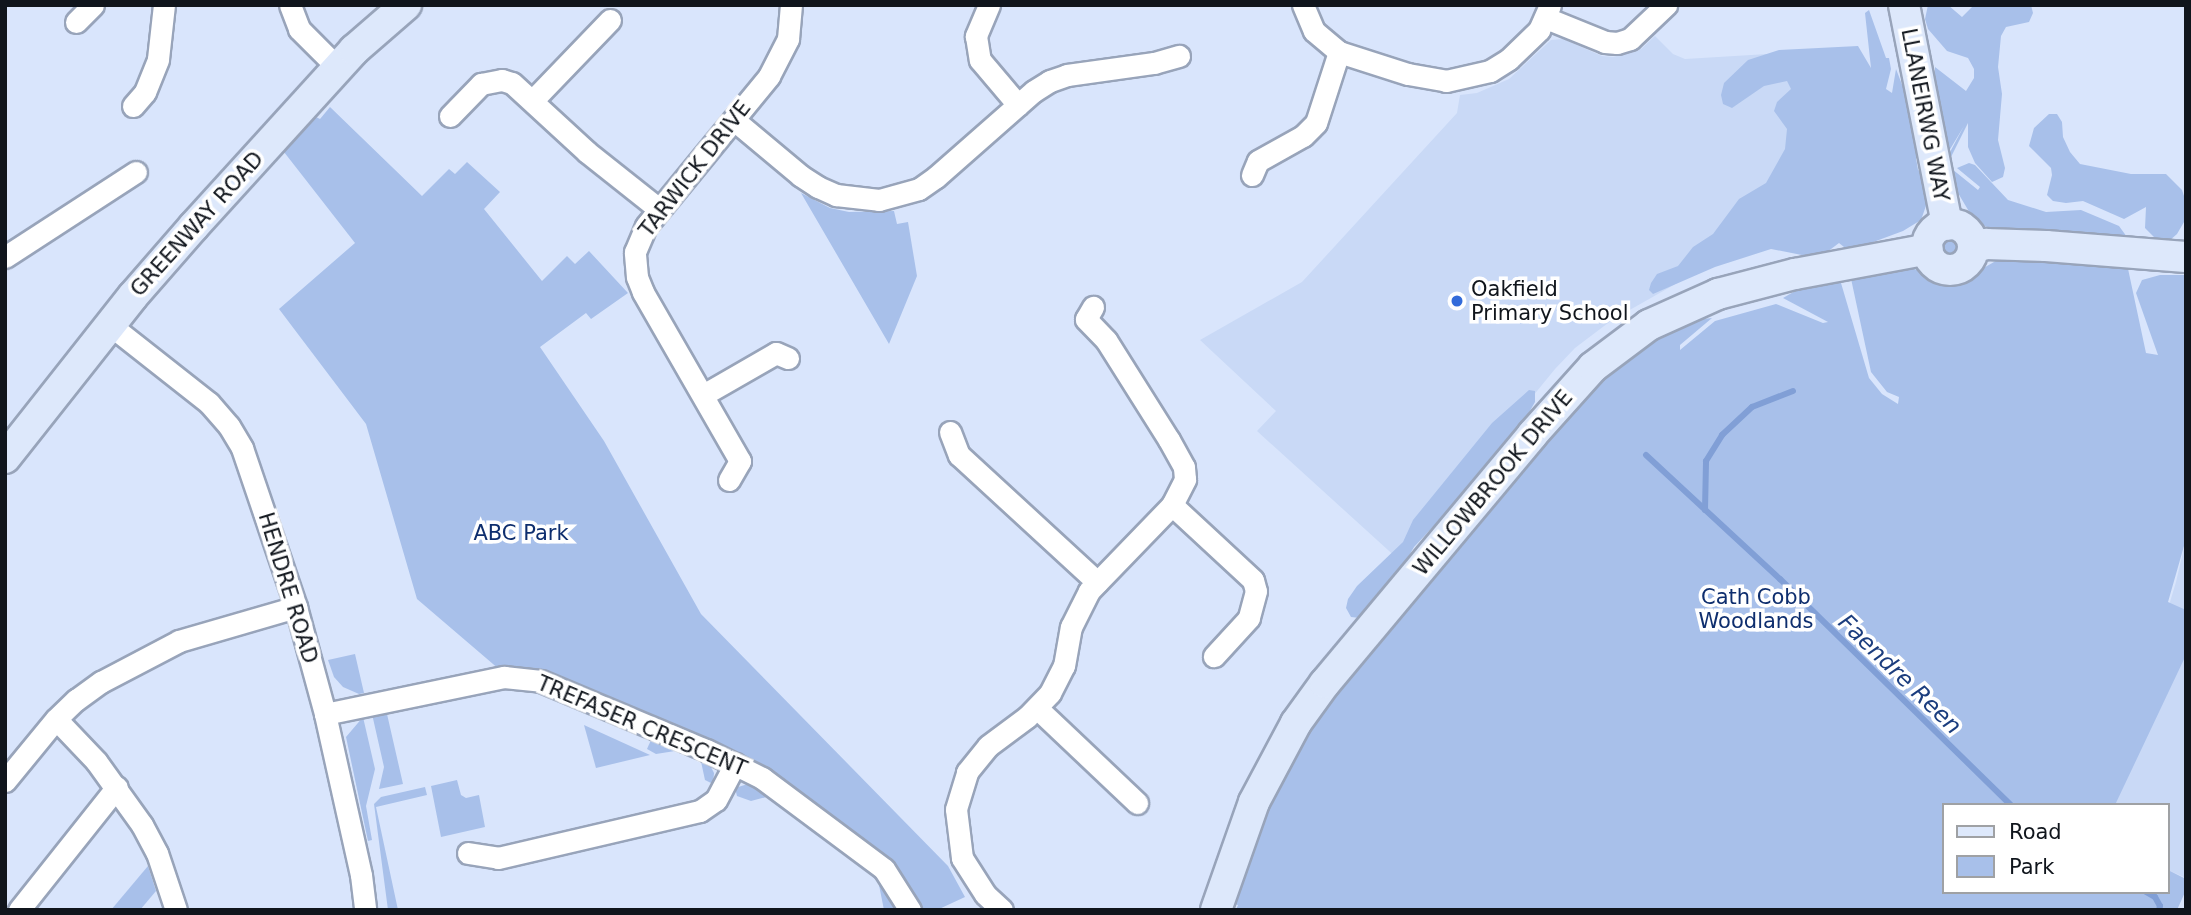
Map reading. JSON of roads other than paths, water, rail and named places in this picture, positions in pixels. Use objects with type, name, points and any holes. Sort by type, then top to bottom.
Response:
[{"type":"street","points":[[76,22],[93,5]]},
{"type":"street","points":[[133,106],[145,92],[158,59],[163,5]]},
{"type":"street","points":[[290,5],[299,29],[338,68]]},
{"type":"street","name":"GREENWAY ROAD","points":[[5,458],[110,325],[194,226],[338,68],[375,30],[406,5]]},
{"type":"street","name":"TARWICK DRIVE","points":[[729,480],[740,461],[637,277],[635,252],[639,237],[659,209],[734,120],[779,61],[788,39],[791,5]]},
{"type":"street","points":[[989,5],[976,36],[980,60],[1018,105]]},
{"type":"street","points":[[1303,5],[1314,31],[1339,52],[1408,74],[1458,80],[1490,71],[1509,60],[1539,30],[1548,12],[1605,42],[1618,43],[1630,39],[1666,5]]},
{"type":"street","name":"LLANEIRWG WAY","points":[[1904,5],[1947,225]]},
{"type":"street","points":[[533,100],[610,20]]},
{"type":"street","points":[[1252,175],[1258,161],[1303,136],[1316,123],[1339,52]]},
{"type":"street","points":[[734,120],[818,187],[836,195],[879,200],[900,196],[927,183],[1034,91],[1068,75],[1154,63],[1179,56]]},
{"type":"street","points":[[450,116],[474,91],[490,81],[512,83],[587,152],[659,209]]},
{"type":"street","points":[[5,257],[136,172]]},
{"type":"street","points":[[1947,225],[1964,229],[1973,248],[1966,264],[1951,270],[1934,264],[1928,249],[1933,233],[1947,225]]},
{"type":"street","points":[[1973,248],[1986,244],[2046,246],[2186,257]]},
{"type":"street","name":"WILLOWBROOK DRIVE","points":[[1216,910],[1254,802],[1296,723],[1325,683],[1515,455],[1593,367],[1649,325],[1706,299],[1796,274],[1928,249]]},
{"type":"street","points":[[1002,910],[985,894],[962,859],[956,809],[962,783],[975,759],[996,738],[1037,709],[1059,678],[1071,627],[1097,582],[1172,505],[1185,479],[1184,467],[1106,340],[1086,319],[1093,307]]},
{"type":"street","name":"HENDRE ROAD","points":[[110,325],[181,379],[229,426],[256,481],[296,607],[325,714],[361,875],[365,910]]},
{"type":"street","points":[[703,395],[776,354],[788,358]]},
{"type":"street","points":[[950,432],[959,455],[1097,582]]},
{"type":"street","points":[[1172,505],[1253,580],[1256,591],[1249,618],[1213,656]]},
{"type":"street","points":[[5,780],[56,719],[101,682],[167,647],[296,607]]},
{"type":"street","name":"TREFASER CRESCENT","points":[[325,714],[504,677],[525,677],[541,681],[762,778],[884,869],[910,910]]},
{"type":"street","points":[[1037,709],[1137,803]]},
{"type":"street","points":[[56,719],[117,787],[157,853],[176,910]]},
{"type":"street","points":[[468,853],[498,858],[700,811],[716,800],[735,764]]},
{"type":"street","points":[[19,910],[117,787]]},
{"type":"waterway","name":"Faendre Reen","points":[[1705,510],[1706,461],[1722,435],[1752,407],[1793,391]]},
{"type":"waterway","name":"Faendre Reen","points":[[1646,455],[1780,579],[2009,803]]},
{"type":"waterway","name":"Faendre Reen","points":[[2150,894],[2155,897],[2160,906],[2159,910]]},
{"type":"place","name":"Oakfield Primary School","points":[[1457,301]]},
{"type":"park label","name":"ABC Park","points":[[521,533]]},
{"type":"park label","name":"Cath Cobb Woodlands","points":[[1756,609]]}]
